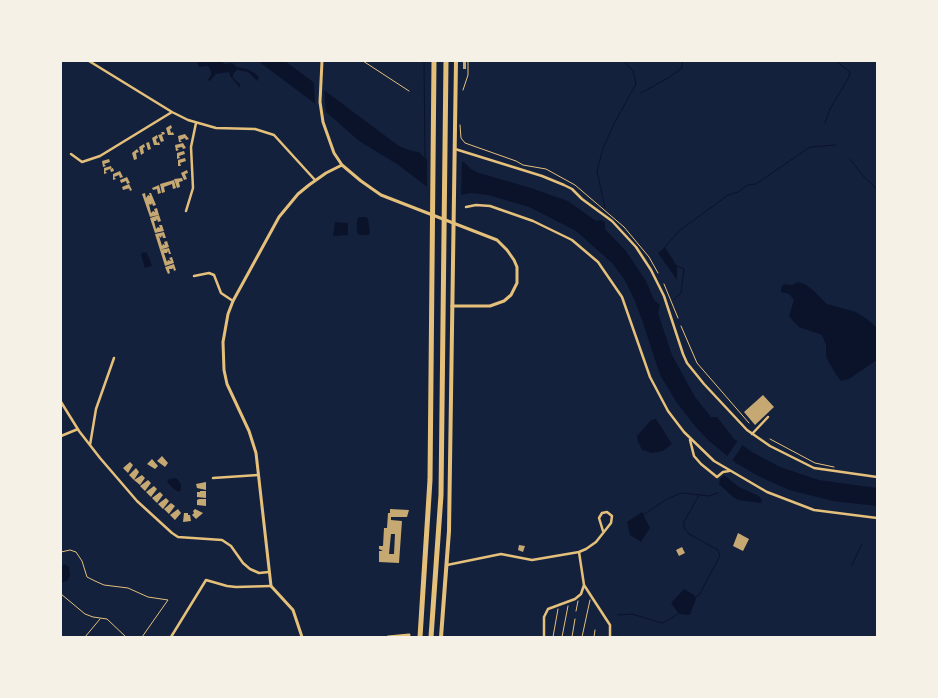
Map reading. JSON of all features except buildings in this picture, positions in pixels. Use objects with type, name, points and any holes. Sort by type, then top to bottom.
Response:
[{"type":"highway","points":[[420,637],[430,480],[434,61]]},
{"type":"highway","points":[[431,637],[440,505],[446,61]]},
{"type":"main road","points":[[441,637],[449,531],[451,455],[456,61]]},
{"type":"street","points":[[89,61],[172,112],[196,123],[222,129],[269,132],[279,138],[315,180]]},
{"type":"street","points":[[322,61],[320,102],[323,122],[331,146],[342,165],[374,190],[497,240],[508,250],[517,267],[517,284],[511,295],[498,304],[490,306],[452,306]]},
{"type":"street","points":[[71,154],[82,162],[100,156],[172,112]]},
{"type":"street","points":[[186,211],[193,188],[191,147],[196,123]]},
{"type":"street","points":[[455,150],[458,149],[564,185],[572,189],[582,199],[612,221],[636,248],[651,270],[664,296],[683,354],[688,363],[704,384],[752,434],[785,454],[814,468],[877,477]]},
{"type":"street","points":[[302,637],[293,610],[271,586],[260,475],[249,431],[226,384],[223,342],[228,314],[280,217],[298,194],[315,180],[342,165]]},
{"type":"street","points":[[466,207],[476,205],[490,206],[534,221],[572,240],[598,262],[622,297],[650,377],[668,412],[690,438],[714,461],[767,492],[814,510],[877,518]]},
{"type":"street","points":[[194,276],[209,273],[214,275],[221,293],[234,301]]},
{"type":"street","points":[[90,445],[96,409],[114,358]]},
{"type":"street","points":[[61,402],[90,445],[137,501],[178,538],[222,540],[231,546],[250,569],[259,573],[269,572]]},
{"type":"street","points":[[752,434],[768,417]]},
{"type":"street","points":[[61,436],[78,428]]},
{"type":"street","points":[[690,438],[694,456],[701,464],[717,477],[723,472],[729,471]]},
{"type":"street","points":[[213,478],[260,475]]},
{"type":"street","points":[[447,565],[501,554],[532,560],[579,552],[596,542],[612,519],[612,516],[607,512],[602,513],[599,518],[603,531]]},
{"type":"street","points":[[579,552],[584,585],[610,625],[610,637]]},
{"type":"street","points":[[171,637],[206,580],[236,588],[271,586]]},
{"type":"street","points":[[544,637],[545,614],[551,607],[580,595],[584,585]]},
{"type":"street","points":[[388,637],[409,635],[408,637]]},
{"type":"lane","points":[[363,61],[409,91]]},
{"type":"lane","points":[[61,552],[70,550],[76,552],[82,561],[87,576],[95,582],[128,588],[148,597],[168,600],[142,637]]},
{"type":"lane","points":[[61,594],[85,614],[107,619],[126,637]]},
{"type":"lane","points":[[85,637],[101,618]]},
{"type":"path","points":[[463,90],[468,75],[468,61]]},
{"type":"path","points":[[664,284],[678,318]]},
{"type":"path","points":[[681,326],[696,363],[748,423]]},
{"type":"path","points":[[770,439],[816,463],[835,467]]},
{"type":"path","points":[[576,611],[580,595]]},
{"type":"path","points":[[582,637],[591,595]]},
{"type":"path","points":[[562,637],[569,601]]},
{"type":"path","points":[[553,637],[560,604]]},
{"type":"path","points":[[572,637],[575,619]]},
{"type":"path","points":[[594,637],[595,630]]},
{"type":"water","points":[[197,61],[232,63],[237,67],[247,69],[256,74],[259,78],[257,81],[248,72],[237,70],[233,74],[233,78],[240,84],[240,88],[230,76],[229,72],[216,74],[211,80],[207,81],[211,71],[208,66],[199,67]]},
{"type":"water","points":[[258,61],[285,61],[399,146],[419,152],[426,159],[464,162],[471,169],[479,173],[568,201],[596,221],[602,220],[605,222],[605,229],[626,251],[646,281],[654,300],[660,305],[658,313],[672,355],[695,397],[711,417],[717,417],[734,439],[752,452],[780,467],[819,480],[877,488],[877,506],[833,501],[789,490],[756,475],[736,463],[709,441],[677,403],[660,375],[642,320],[624,279],[612,263],[576,231],[529,207],[488,195],[470,193],[461,195],[426,186],[397,164],[359,141],[325,111]]},
{"type":"water","points":[[359,217],[366,217],[368,219],[370,233],[368,235],[359,235],[357,233],[357,220]]},
{"type":"water","points":[[335,222],[348,223],[348,235],[333,236]]},
{"type":"water","points":[[665,247],[677,266],[677,280],[658,253]]},
{"type":"water","points":[[143,252],[147,253],[152,266],[145,268],[141,255]]},
{"type":"water","points":[[798,282],[805,284],[827,304],[856,312],[877,328],[877,360],[849,379],[841,381],[826,357],[826,345],[822,335],[799,327],[789,316],[794,300],[789,294],[781,292],[781,288],[784,284],[792,285]]},
{"type":"water","points":[[656,419],[672,444],[663,451],[652,453],[642,450],[637,436],[651,420]]},
{"type":"water","points":[[724,475],[739,487],[759,496],[762,500],[761,503],[738,500],[733,497],[719,484],[720,479]]},
{"type":"water","points":[[176,478],[181,484],[179,492],[167,482],[169,479]]},
{"type":"water","points":[[642,512],[650,528],[641,542],[630,535],[627,522]]},
{"type":"water","points":[[64,564],[69,567],[70,575],[68,580],[61,583],[61,567]]},
{"type":"water","points":[[684,589],[694,595],[696,599],[690,615],[679,614],[671,603]]},
{"type":"pier","points":[[314,78],[324,87],[326,115],[315,106]]},
{"type":"pier","points":[[427,157],[460,160],[462,162],[461,198],[427,188]]},
{"type":"pier","points":[[739,439],[744,443],[731,462],[726,458]]},
{"type":"waterway","points":[[424,61],[425,158]]},
{"type":"waterway","points":[[605,208],[597,171],[603,148],[636,84],[633,71],[624,61]]},
{"type":"waterway","points":[[641,93],[682,68],[682,61]]},
{"type":"waterway","points":[[825,123],[830,109],[850,72],[836,61]]},
{"type":"waterway","points":[[665,247],[679,231],[728,195],[738,192],[748,185],[756,184],[810,147],[836,145]]},
{"type":"waterway","points":[[850,159],[863,176],[877,189]]},
{"type":"waterway","points":[[673,300],[681,293],[684,269],[677,266]]},
{"type":"waterway","points":[[643,515],[667,499],[679,494],[709,496],[718,493]]},
{"type":"waterway","points":[[695,597],[699,595],[720,556],[718,550],[689,534],[684,528],[684,522],[699,495]]},
{"type":"waterway","points":[[852,565],[862,544]]},
{"type":"waterway","points":[[618,615],[632,614],[662,623],[678,614]]}]
